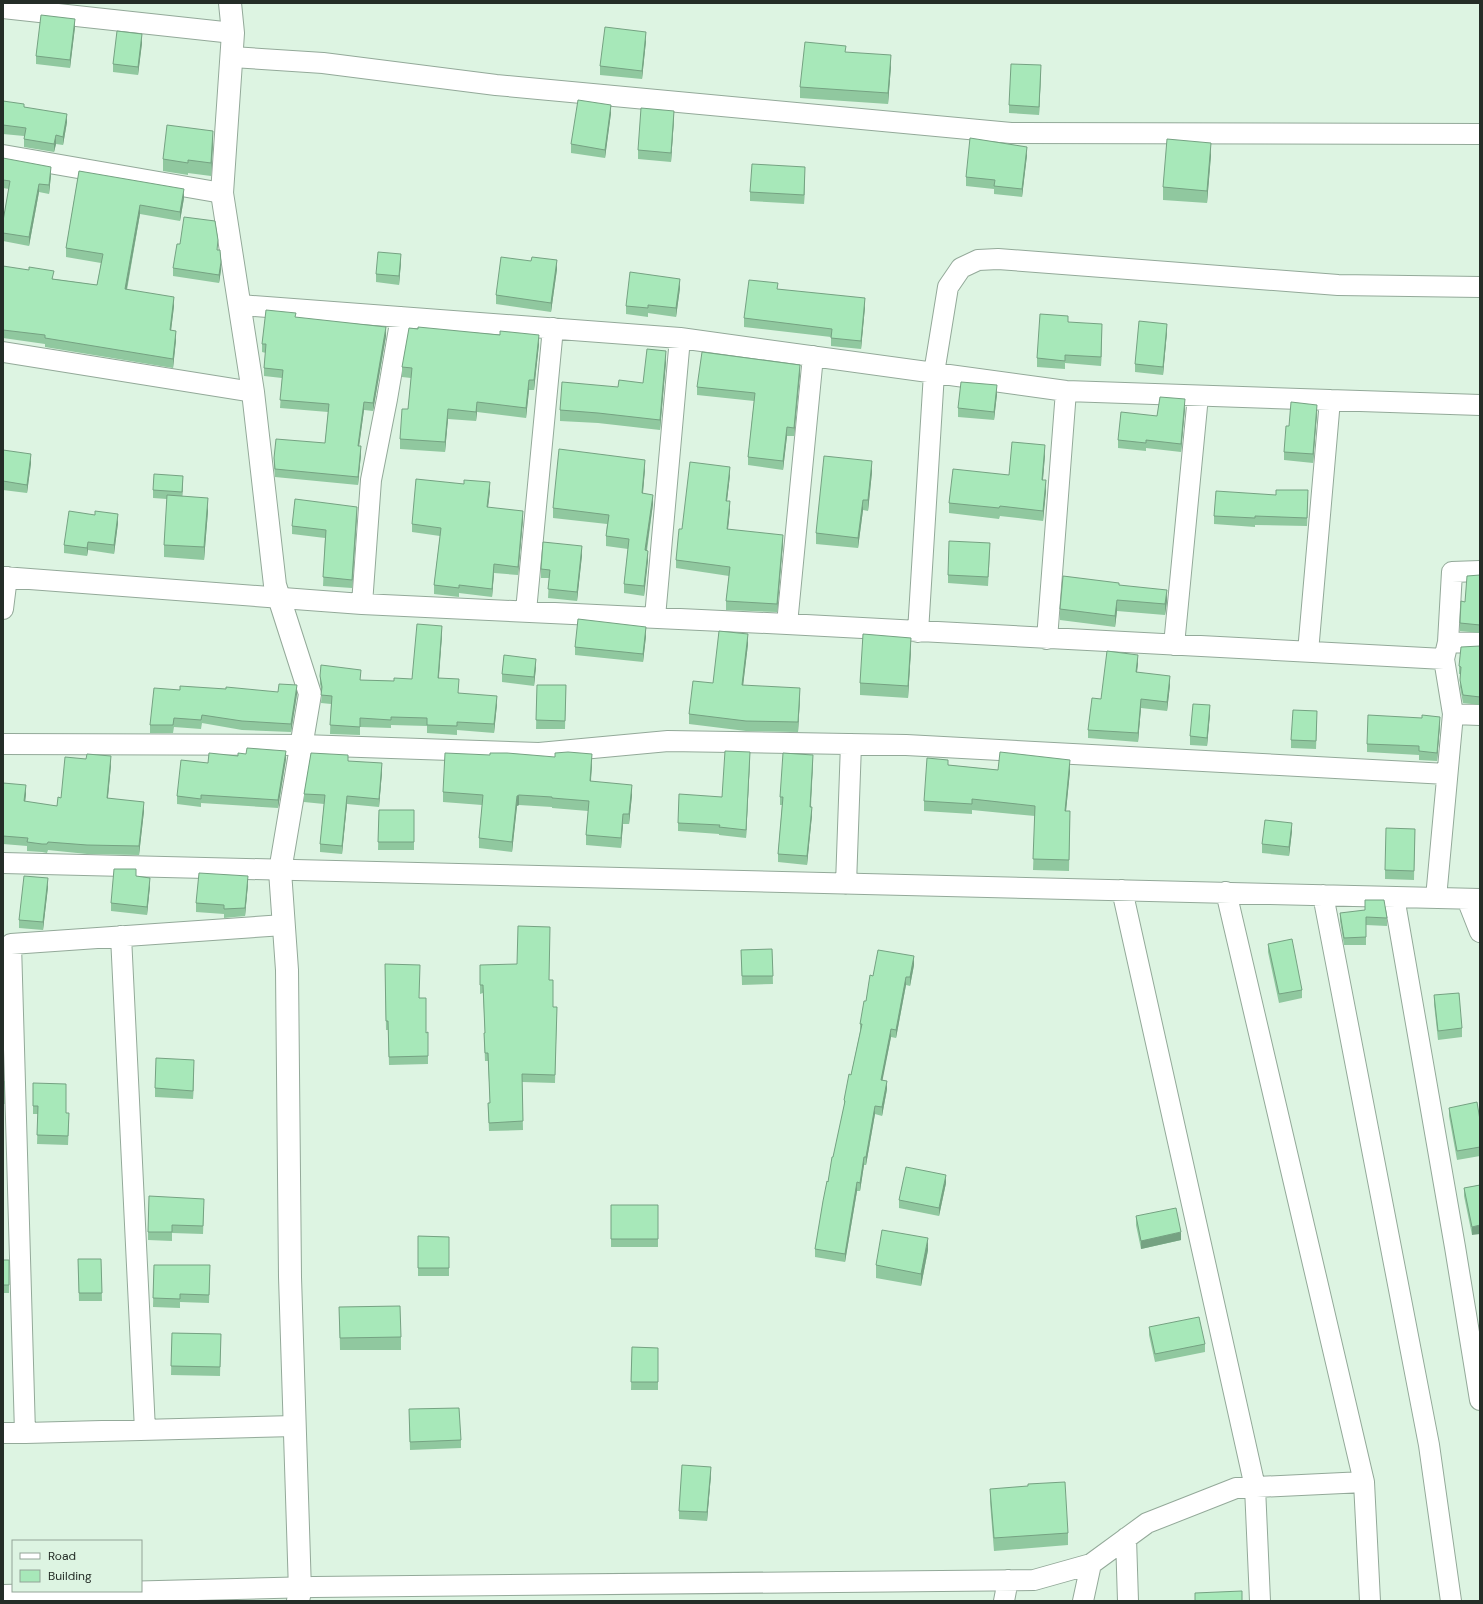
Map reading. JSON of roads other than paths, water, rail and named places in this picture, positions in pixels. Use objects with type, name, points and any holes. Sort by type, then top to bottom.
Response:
[{"type":"street","points":[[230,3],[233,34],[222,193],[253,392],[275,585],[310,694],[280,870],[287,970],[290,1277],[299,1594]]},
{"type":"street","points":[[3,8],[233,34]]},
{"type":"street","points":[[232,57],[323,63],[503,86],[1011,133],[1480,134]]},
{"type":"street","points":[[3,155],[222,193]]},
{"type":"street","points":[[918,632],[934,373],[948,287],[961,268],[978,260],[998,259],[1338,284],[1480,287]]},
{"type":"street","points":[[240,305],[680,338],[1066,391],[1480,405]]},
{"type":"street","points":[[362,604],[371,480],[401,317]]},
{"type":"street","points":[[526,611],[553,328]]},
{"type":"street","points":[[655,617],[680,338]]},
{"type":"street","points":[[3,352],[253,392]]},
{"type":"street","points":[[787,624],[812,356]]},
{"type":"street","points":[[1047,639],[1066,391]]},
{"type":"street","points":[[1174,645],[1198,396]]},
{"type":"street","points":[[1308,652],[1330,400]]},
{"type":"street","points":[[1436,898],[1453,714],[1446,651],[1452,572],[1480,571]]},
{"type":"street","points":[[3,609],[5,577],[362,604],[655,617],[1308,652],[1446,651],[1480,643]]},
{"type":"street","points":[[1453,714],[1480,715]]},
{"type":"street","points":[[3,744],[302,745],[539,754],[668,741],[906,745],[1447,774]]},
{"type":"street","points":[[846,884],[851,744]]},
{"type":"street","points":[[3,863],[1473,899],[1480,932]]},
{"type":"street","points":[[1122,890],[1255,1487],[1260,1601]]},
{"type":"street","points":[[1226,892],[1364,1482],[1370,1601]]},
{"type":"street","points":[[1322,895],[1429,1445],[1451,1601]]},
{"type":"street","points":[[1394,897],[1454,1239],[1480,1400]]},
{"type":"street","points":[[25,1434],[10,944],[284,925]]},
{"type":"street","points":[[121,936],[144,1430]]},
{"type":"street","points":[[3,1433],[25,1434],[295,1426]]},
{"type":"street","points":[[3,1595],[299,1594],[1034,1580],[1090,1564],[1147,1523],[1236,1488],[1364,1482]]},
{"type":"street","points":[[1126,1538],[1128,1601]]},
{"type":"street","points":[[1084,1601],[1090,1564]]},
{"type":"street","points":[[1004,1601],[1008,1580]]}]
